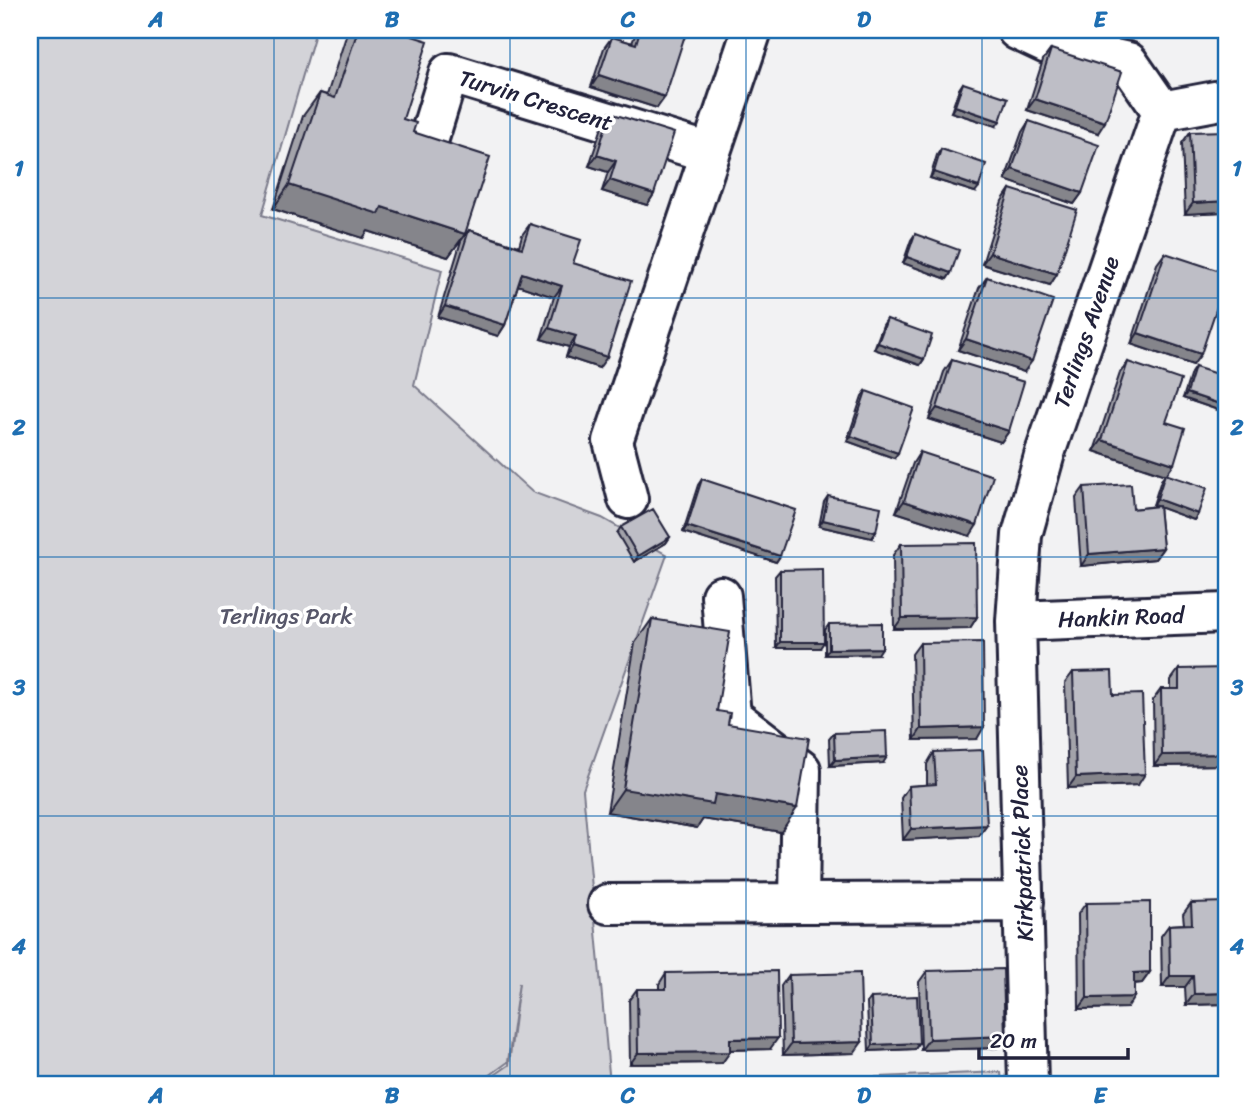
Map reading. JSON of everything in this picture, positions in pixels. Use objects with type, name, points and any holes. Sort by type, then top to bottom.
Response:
[{"type":"street","points":[[628,499],[613,441],[752,30]]},
{"type":"street","points":[[1017,30],[1047,44],[1128,62],[1162,111],[1226,99]]},
{"type":"street","name":"Turvin Crescent","points":[[422,161],[449,73],[710,153]]},
{"type":"street","name":"Terlings Avenue","points":[[1016,621],[1022,535],[1045,453],[1162,111]]},
{"type":"street","points":[[721,596],[731,716],[801,770],[799,903]]},
{"type":"street","name":"Hankin Road","points":[[1016,621],[1226,613]]},
{"type":"street","name":"Kirkpatrick Place","points":[[1016,621],[1028,1084]]},
{"type":"street","points":[[608,904],[1024,902]]},
{"type":"green space","name":"Terlings Park","points":[[30,30],[316,30],[262,215],[442,270],[414,385],[532,492],[602,518],[667,555],[583,790],[610,1084],[482,1084],[509,1065],[519,983],[508,1062],[478,1084],[30,1084]]},
{"type":"green space","points":[[1001,1072],[1002,1084],[704,1084]]},
{"type":"building","points":[[358,30],[393,30],[428,41],[403,119],[416,123],[413,132],[490,157],[465,234],[382,207],[379,214],[289,185],[320,93],[335,98]]},
{"type":"building","points":[[640,30],[668,30],[685,35],[665,97],[599,75],[612,37],[636,44]]},
{"type":"building","points":[[1051,49],[1122,72],[1105,122],[1035,99]]},
{"type":"building","points":[[963,83],[1008,98],[1000,121],[955,106]]},
{"type":"building","points":[[610,113],[674,133],[654,194],[610,180],[616,161],[597,155]]},
{"type":"building","points":[[1029,121],[1099,145],[1082,193],[1012,169]]},
{"type":"building","points":[[1226,131],[1226,201],[1193,203],[1190,132]]},
{"type":"building","points":[[941,149],[986,164],[979,187],[934,172]]},
{"type":"building","points":[[1010,189],[1077,210],[1057,274],[990,253]]},
{"type":"building","points":[[530,224],[581,240],[573,263],[631,281],[607,357],[573,346],[576,336],[549,328],[562,286],[522,273],[505,325],[445,306],[469,230],[522,248]]},
{"type":"building","points":[[915,234],[959,250],[951,273],[907,257]]},
{"type":"building","points":[[1165,253],[1226,273],[1201,354],[1138,333]]},
{"type":"building","points":[[987,277],[1053,300],[1032,361],[966,339]]},
{"type":"building","points":[[887,319],[932,335],[924,359],[878,343]]},
{"type":"building","points":[[952,360],[1024,382],[1009,431],[937,408]]},
{"type":"building","points":[[1128,362],[1181,380],[1166,422],[1185,428],[1174,464],[1102,440]]},
{"type":"building","points":[[1195,367],[1226,377],[1226,406],[1187,393]]},
{"type":"building","points":[[866,391],[914,408],[898,453],[851,436]]},
{"type":"building","points":[[920,452],[993,476],[977,525],[904,501]]},
{"type":"building","points":[[1165,474],[1207,488],[1198,514],[1157,499]]},
{"type":"building","points":[[702,479],[796,510],[780,556],[687,526]]},
{"type":"building","points":[[1131,484],[1133,509],[1159,506],[1163,548],[1089,554],[1084,487]]},
{"type":"building","points":[[828,496],[881,507],[876,532],[823,520]]},
{"type":"building","points":[[653,509],[670,537],[638,556],[621,527]]},
{"type":"building","points":[[976,543],[977,617],[902,618],[901,544]]},
{"type":"building","points":[[823,569],[824,642],[780,642],[780,570]]},
{"type":"building","points":[[652,619],[730,632],[717,711],[730,713],[728,724],[809,738],[797,808],[715,794],[713,804],[623,789]]},
{"type":"building","points":[[882,623],[882,648],[829,649],[829,624]]},
{"type":"building","points":[[983,642],[984,727],[921,729],[920,643]]},
{"type":"building","points":[[1226,668],[1226,754],[1162,755],[1161,689],[1179,689],[1179,669]]},
{"type":"building","points":[[1112,671],[1113,695],[1142,694],[1145,774],[1076,777],[1073,672]]},
{"type":"building","points":[[886,731],[887,757],[835,760],[834,733]]},
{"type":"building","points":[[983,750],[987,825],[911,829],[909,786],[936,784],[934,752]]},
{"type":"building","points":[[1150,902],[1150,972],[1134,973],[1134,997],[1087,998],[1086,903]]},
{"type":"building","points":[[1226,902],[1226,993],[1194,994],[1193,976],[1170,976],[1169,925],[1192,924],[1191,903]]},
{"type":"building","points":[[1003,969],[1005,1036],[929,1039],[927,971]]},
{"type":"building","points":[[777,971],[778,1038],[730,1039],[730,1052],[638,1053],[637,989],[666,989],[666,973]]},
{"type":"building","points":[[860,973],[862,1042],[791,1044],[789,975]]},
{"type":"building","points":[[917,996],[919,1043],[873,1045],[871,998]]}]
